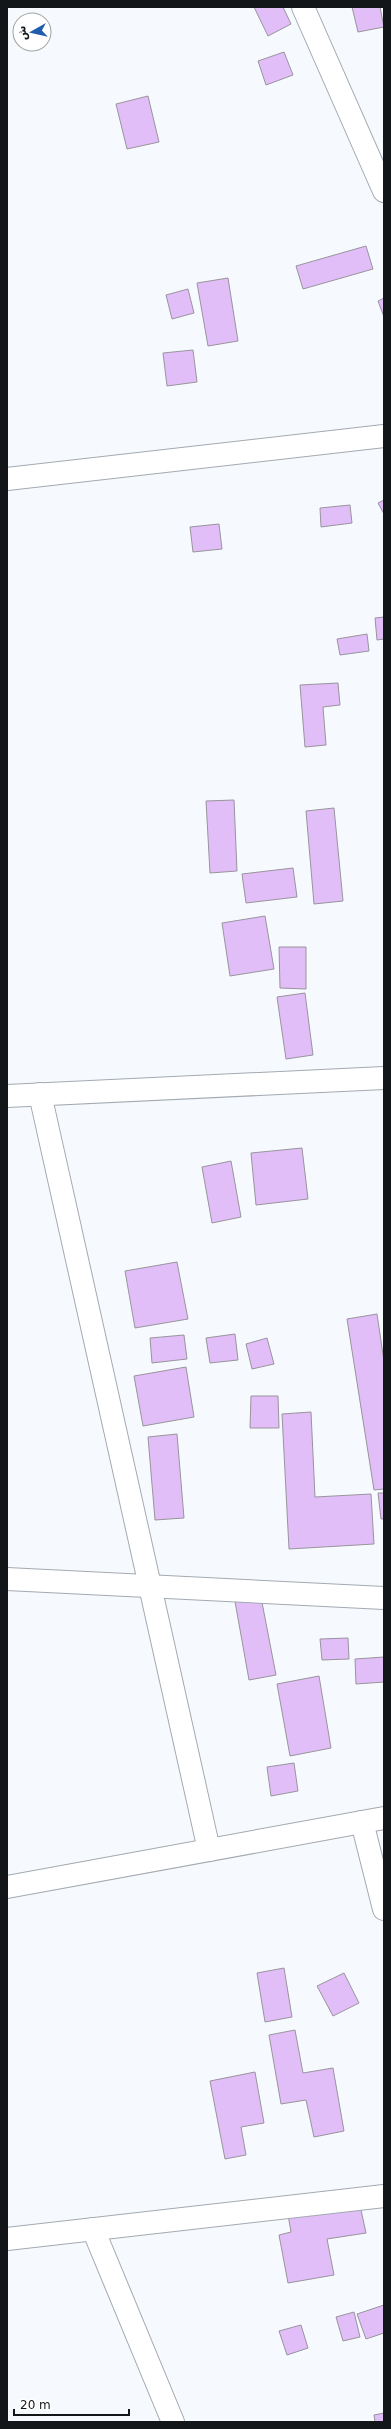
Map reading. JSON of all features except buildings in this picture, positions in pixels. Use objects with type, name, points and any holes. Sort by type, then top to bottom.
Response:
[{"type":"street","points":[[303,7],[384,191]]},
{"type":"street","points":[[7,479],[384,436]]},
{"type":"street","points":[[7,1096],[384,1078]]},
{"type":"street","points":[[40,1094],[209,1850]]},
{"type":"street","points":[[7,1579],[384,1598]]},
{"type":"street","points":[[7,1887],[384,1818]]},
{"type":"street","points":[[362,1822],[384,1909]]},
{"type":"street","points":[[7,2238],[384,2196]]},
{"type":"street","points":[[93,2229],[173,2422]]}]
